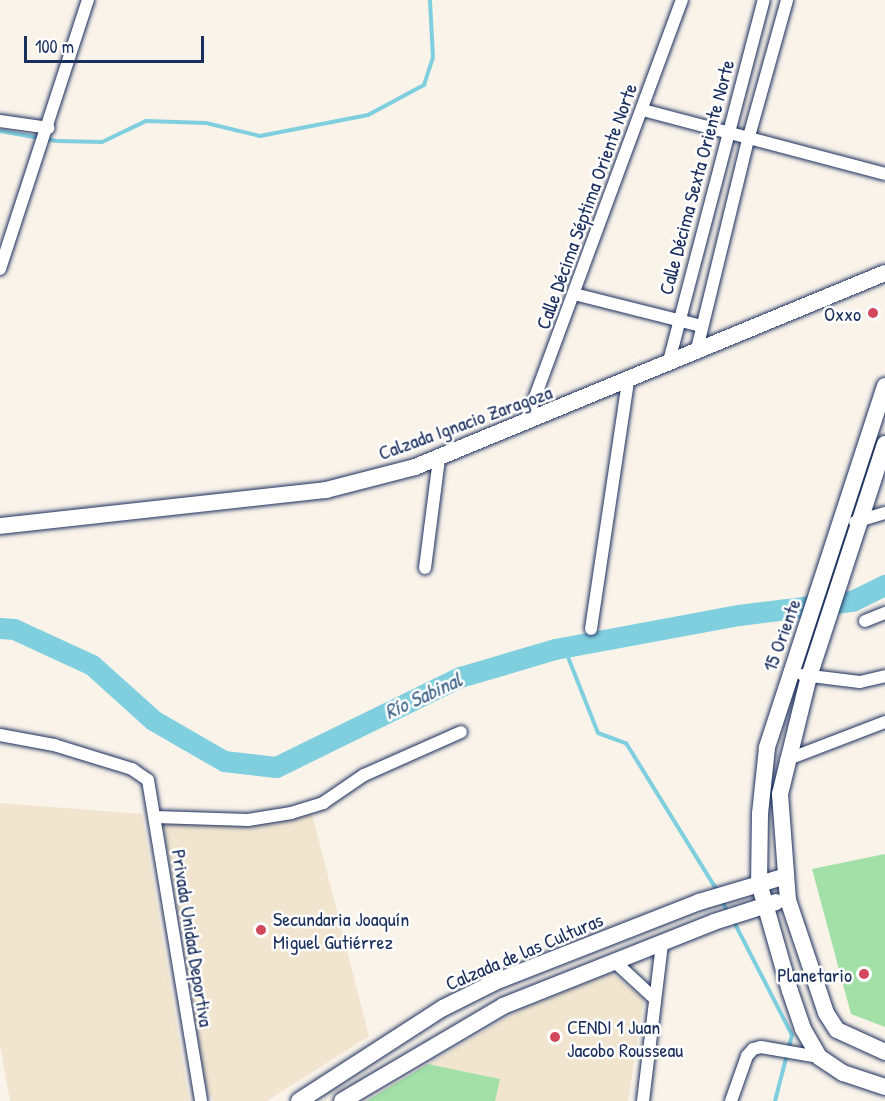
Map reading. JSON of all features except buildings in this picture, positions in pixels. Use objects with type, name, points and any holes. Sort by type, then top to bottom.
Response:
[{"type":"main road","name":"Calzada Ignacio Zaragoza","points":[[0,526],[326,490],[439,458],[628,382],[885,273]]},
{"type":"main road","name":"15 Oriente","points":[[810,1056],[759,883],[760,814],[767,748],[789,673],[822,583],[885,386]]},
{"type":"main road","name":"15 Oriente","points":[[885,444],[862,520],[809,675],[786,760],[780,794],[783,877],[788,900],[826,1013],[837,1030],[885,1052]]},
{"type":"main road","name":"Calzada de las Culturas","points":[[299,1101],[443,1008],[520,972],[699,902],[783,877]]},
{"type":"main road","points":[[342,1101],[503,1006],[740,912],[788,900]]},
{"type":"main road","points":[[520,972],[532,995]]},
{"type":"main road","points":[[810,1056],[843,1073],[885,1087]]},
{"type":"street","points":[[0,269],[40,154],[88,0]]},
{"type":"street","name":"Calle Décima Séptima Oriente Norte","points":[[525,424],[682,0]]},
{"type":"street","name":"Calle Décima Sexta Oriente Norte","points":[[668,365],[726,134],[764,0]]},
{"type":"street","name":"Calle Décima Sexta Oriente Norte","points":[[696,353],[747,140],[787,0]]},
{"type":"street","points":[[643,110],[747,140],[885,174]]},
{"type":"street","points":[[0,122],[47,131]]},
{"type":"street","points":[[574,294],[701,326]]},
{"type":"street","points":[[591,629],[628,382]]},
{"type":"street","points":[[425,568],[439,458]]},
{"type":"street","points":[[840,526],[885,513]]},
{"type":"street","points":[[865,621],[885,613]]},
{"type":"street","points":[[789,673],[860,682],[885,676]]},
{"type":"street","points":[[786,760],[885,722]]},
{"type":"street","points":[[155,818],[248,820],[291,813],[323,803],[364,775],[461,732]]},
{"type":"street","name":"Privada Unidad Deportiva","points":[[0,735],[54,745],[132,769],[148,780],[177,976],[201,1101]]},
{"type":"street","points":[[643,1101],[662,943]]},
{"type":"street","points":[[615,962],[655,999]]},
{"type":"street","points":[[731,1101],[747,1056],[761,1047],[810,1056]]},
{"type":"shaded area","points":[[0,803],[142,814],[189,1101],[10,1101],[0,1046]]},
{"type":"shaded area","name":"Secundaria Joaquín Miguel Gutiérrez","points":[[311,810],[369,1036],[267,1101],[214,1101],[206,1088],[163,822]]},
{"type":"shaded area","name":"CENDI 1 Juan Jacobo Rousseau","points":[[611,973],[644,999],[628,1101],[495,1101],[499,1079],[428,1064],[518,1011]]},
{"type":"green space","points":[[885,854],[885,1027],[851,1014],[812,869]]},
{"type":"green space","points":[[428,1064],[500,1079],[495,1101],[366,1101]]},
{"type":"waterway","points":[[0,131],[57,141],[102,142],[146,121],[206,123],[260,136],[368,115],[424,85],[433,58],[430,0]]},
{"type":"waterway","name":"Río Sabinal","points":[[0,628],[14,629],[92,665],[153,720],[224,761],[276,767],[460,677],[555,649],[739,615],[852,601],[885,585]]},
{"type":"waterway","points":[[564,647],[598,733],[626,743],[718,892]]},
{"type":"waterway","points":[[721,899],[729,914]]},
{"type":"waterway","points":[[733,920],[792,1035],[775,1101]]},
{"type":"place","name":"Oxxo","points":[[873,313]]},
{"type":"place","name":"Secundaria Joaquín Miguel Gutiérrez","points":[[261,930]]},
{"type":"place","name":"Planetario","points":[[864,974]]},
{"type":"place","name":"CENDI 1 Juan Jacobo Rousseau","points":[[555,1037]]}]
